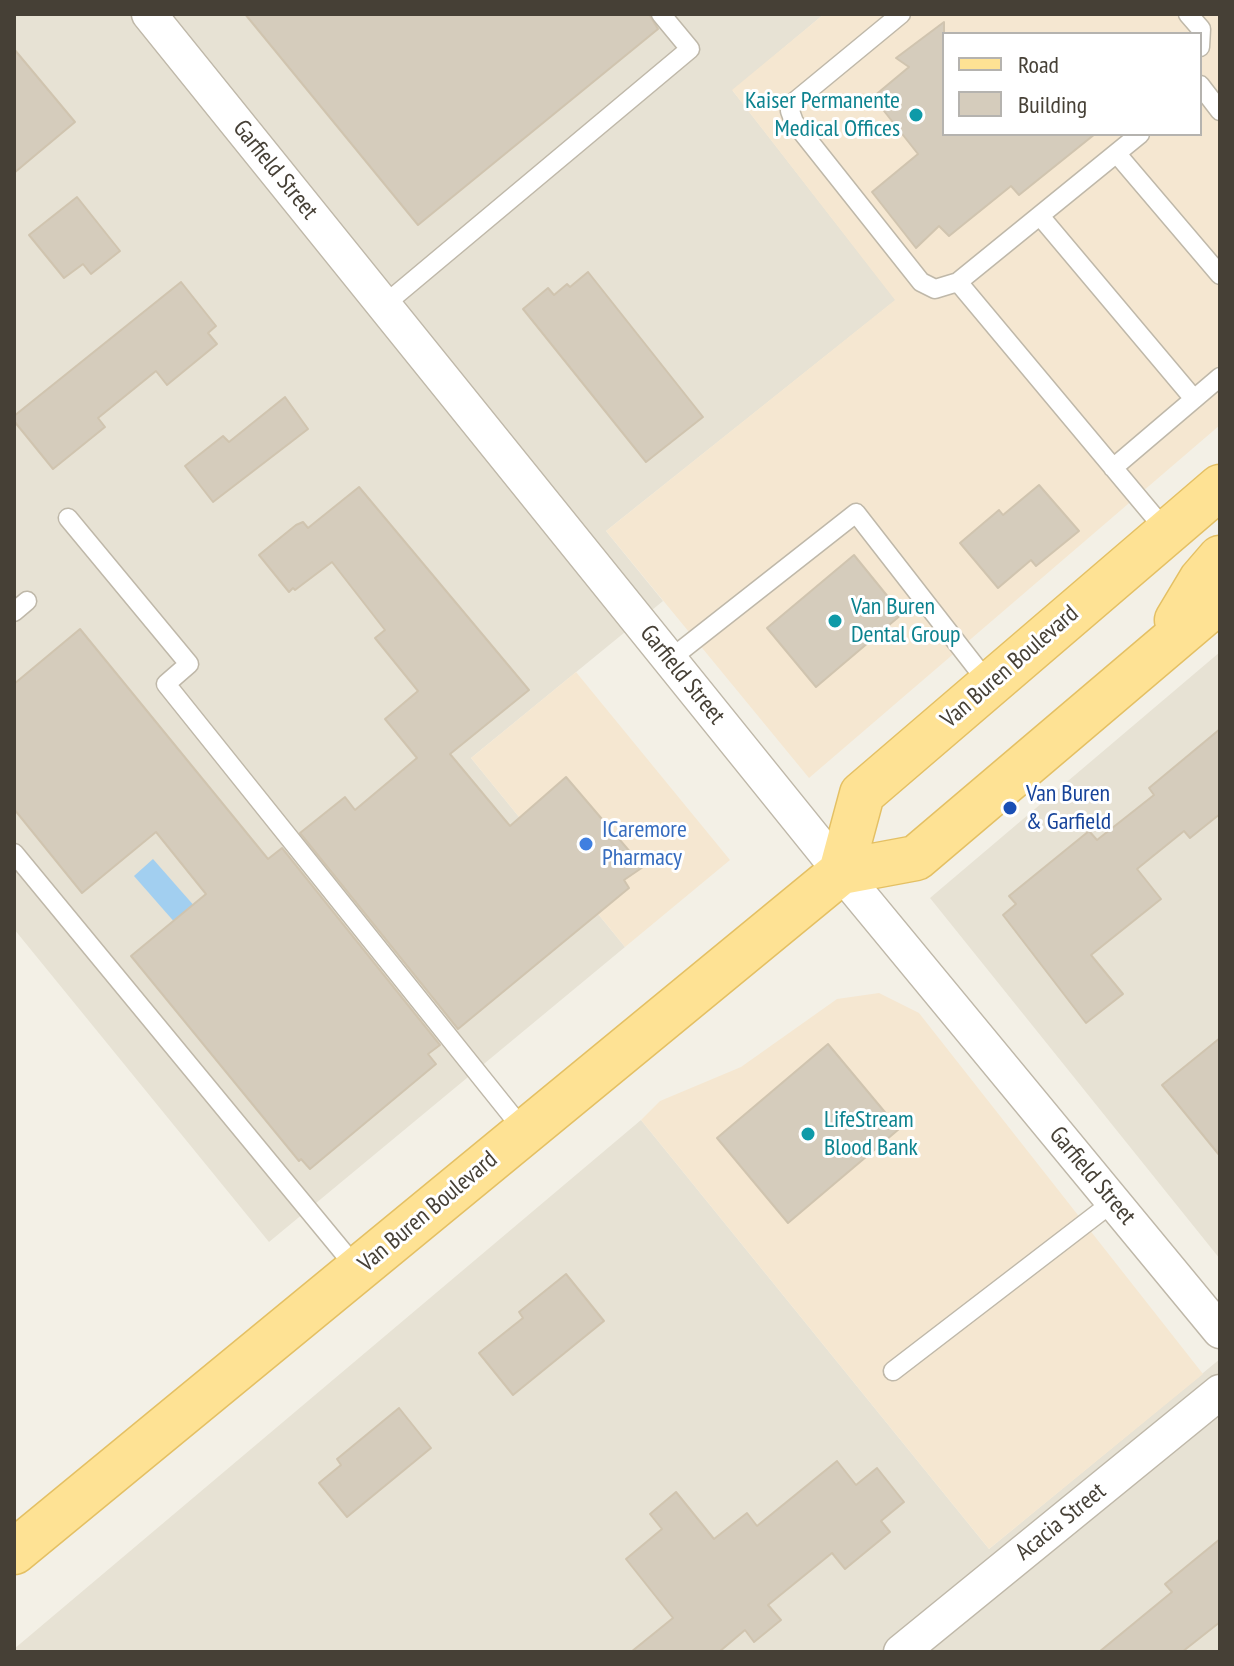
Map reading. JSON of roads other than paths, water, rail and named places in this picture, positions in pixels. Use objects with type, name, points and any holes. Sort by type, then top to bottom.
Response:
[{"type":"main road","name":"Van Buren Boulevard","points":[[841,872],[862,794],[1220,487]]},
{"type":"main road","points":[[1157,653],[1201,580],[1220,558]]},
{"type":"main road","name":"Van Buren Boulevard","points":[[14,1552],[841,872],[916,858],[1220,600]]},
{"type":"street","name":"Garfield Street","points":[[149,14],[841,872],[1220,1331]]},
{"type":"street","name":"Acacia Street","points":[[901,1652],[1220,1392]]},
{"type":"lane","points":[[384,305],[690,49],[661,14]]},
{"type":"lane","points":[[901,14],[793,103],[790,111],[794,122],[921,282],[935,289],[958,282],[1138,136]]},
{"type":"lane","points":[[1188,14],[1201,32]]},
{"type":"lane","points":[[1202,88],[1220,111]]},
{"type":"lane","points":[[1117,154],[1220,275]]},
{"type":"lane","points":[[1040,216],[1194,399]]},
{"type":"lane","points":[[958,282],[1167,532]]},
{"type":"lane","points":[[1113,468],[1220,377]]},
{"type":"lane","points":[[669,660],[856,513],[989,684]]},
{"type":"lane","points":[[68,518],[189,664],[166,684],[525,1132]]},
{"type":"lane","points":[[14,853],[358,1270]]},
{"type":"lane","points":[[893,1371],[1113,1202]]},
{"type":"water","points":[[153,859],[196,908],[177,925],[134,876]]},
{"type":"place","name":"Kaiser Permanente Medical Offices","points":[[916,115]]},
{"type":"place","name":"Van Buren Dental Group","points":[[835,621]]},
{"type":"place","name":"Van Buren & Garfield","points":[[1010,808]]},
{"type":"place","name":"ICaremore Pharmacy","points":[[586,844]]},
{"type":"place","name":"LifeStream Blood Bank","points":[[808,1134]]}]
